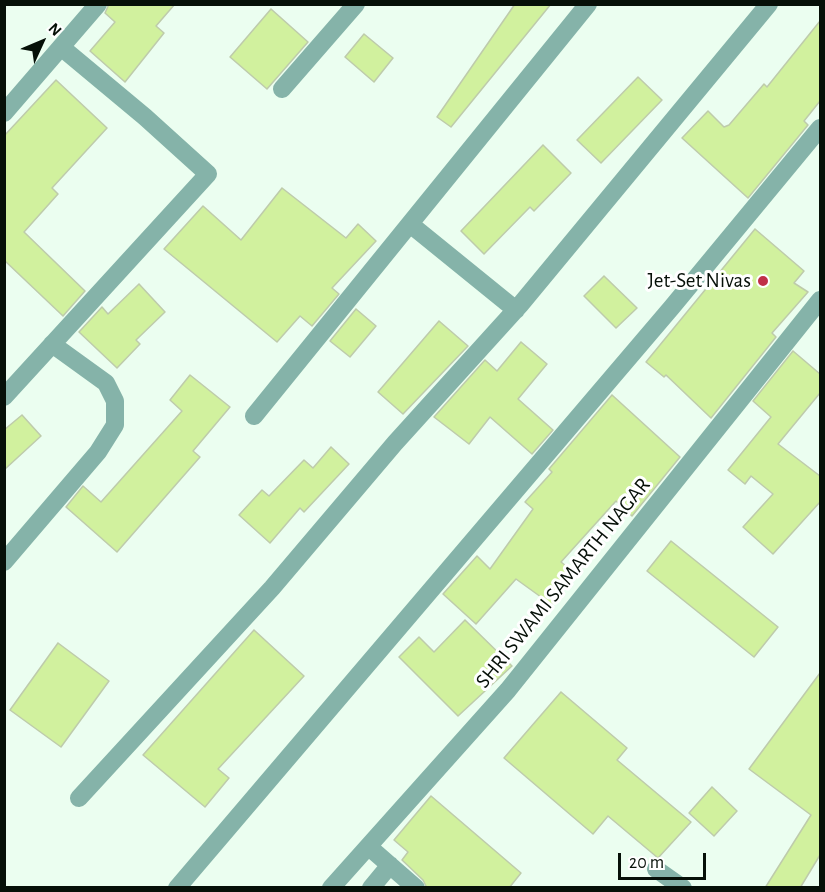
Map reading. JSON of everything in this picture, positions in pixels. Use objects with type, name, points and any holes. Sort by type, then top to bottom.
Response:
[{"type":"street","points":[[4,113],[98,4]]},
{"type":"street","points":[[282,89],[356,4]]},
{"type":"street","points":[[254,416],[588,4]]},
{"type":"street","points":[[79,798],[272,588],[395,443],[516,310],[769,4]]},
{"type":"street","points":[[4,397],[208,174],[145,117],[61,47]]},
{"type":"street","points":[[177,888],[672,307],[820,128]]},
{"type":"street","points":[[410,224],[516,310]]},
{"type":"street","name":"SHRI SWAMI SAMARTH NAGAR","points":[[331,888],[508,690],[820,300]]},
{"type":"street","points":[[4,562],[98,452],[115,425],[115,401],[106,383],[52,344]]},
{"type":"street","points":[[369,847],[416,888]]},
{"type":"street","points":[[371,888],[390,865]]},
{"type":"street","points":[[656,869],[683,888]]},
{"type":"building","points":[[109,4],[175,4],[156,26],[164,33],[125,82],[90,51],[115,22],[105,13]]},
{"type":"building","points":[[515,4],[551,4],[451,127],[437,117]]},
{"type":"building","points":[[271,9],[308,42],[267,89],[230,57]]},
{"type":"building","points":[[820,21],[820,101],[804,121],[808,125],[748,198],[682,138],[708,111],[724,127],[729,125],[764,84],[767,87]]},
{"type":"building","points":[[364,34],[393,58],[374,82],[345,57]]},
{"type":"building","points":[[638,77],[662,100],[601,163],[577,140]]},
{"type":"building","points":[[56,80],[107,128],[52,188],[58,194],[24,232],[85,291],[63,316],[4,260],[4,136]]},
{"type":"building","points":[[543,145],[571,173],[534,211],[530,207],[484,254],[461,231]]},
{"type":"building","points":[[282,188],[346,238],[358,224],[376,241],[332,288],[339,294],[312,326],[300,316],[277,342],[164,249],[203,206],[241,240]]},
{"type":"building","points":[[755,229],[804,271],[794,283],[808,292],[772,333],[776,337],[711,418],[666,375],[664,377],[646,362]]},
{"type":"building","points":[[604,276],[637,308],[616,328],[584,296]]},
{"type":"building","points":[[139,284],[165,312],[136,340],[140,344],[117,368],[79,332],[102,307],[108,314]]},
{"type":"building","points":[[356,309],[376,326],[350,357],[330,341]]},
{"type":"building","points":[[439,321],[468,346],[403,414],[378,392]]},
{"type":"building","points":[[521,342],[547,364],[518,399],[553,430],[532,454],[490,417],[469,444],[434,417],[485,360],[497,371]]},
{"type":"building","points":[[793,351],[820,374],[820,393],[778,444],[820,476],[820,502],[773,554],[743,527],[773,494],[751,476],[745,484],[728,470],[771,417],[753,401]]},
{"type":"building","points":[[190,375],[230,407],[193,451],[200,457],[117,552],[66,507],[83,486],[101,502],[182,411],[170,400]]},
{"type":"building","points":[[612,395],[680,457],[632,516],[616,501],[561,562],[575,573],[552,605],[516,579],[476,624],[443,594],[477,556],[490,569],[533,509],[525,502],[552,472],[549,469]]},
{"type":"building","points":[[22,415],[41,436],[4,470],[4,430]]},
{"type":"building","points":[[331,447],[349,464],[304,512],[300,508],[270,543],[239,515],[262,490],[269,496],[304,460],[313,468]]},
{"type":"building","points":[[671,541],[778,627],[754,657],[647,571]]},
{"type":"building","points":[[465,620],[512,666],[458,716],[399,657],[419,637],[434,652]]},
{"type":"building","points":[[254,630],[304,676],[218,769],[229,778],[205,807],[143,755]]},
{"type":"building","points":[[58,643],[109,681],[61,747],[10,710]]},
{"type":"building","points":[[820,673],[820,855],[800,888],[765,888],[811,815],[749,769]]},
{"type":"building","points":[[561,692],[627,748],[617,760],[691,822],[658,858],[608,816],[593,834],[504,758]]},
{"type":"building","points":[[712,787],[737,811],[714,836],[689,813]]},
{"type":"building","points":[[431,796],[521,873],[509,888],[427,888],[423,880],[402,860],[408,852],[394,840]]},
{"type":"place","name":"Jet-Set Nivas","points":[[763,281]]}]
